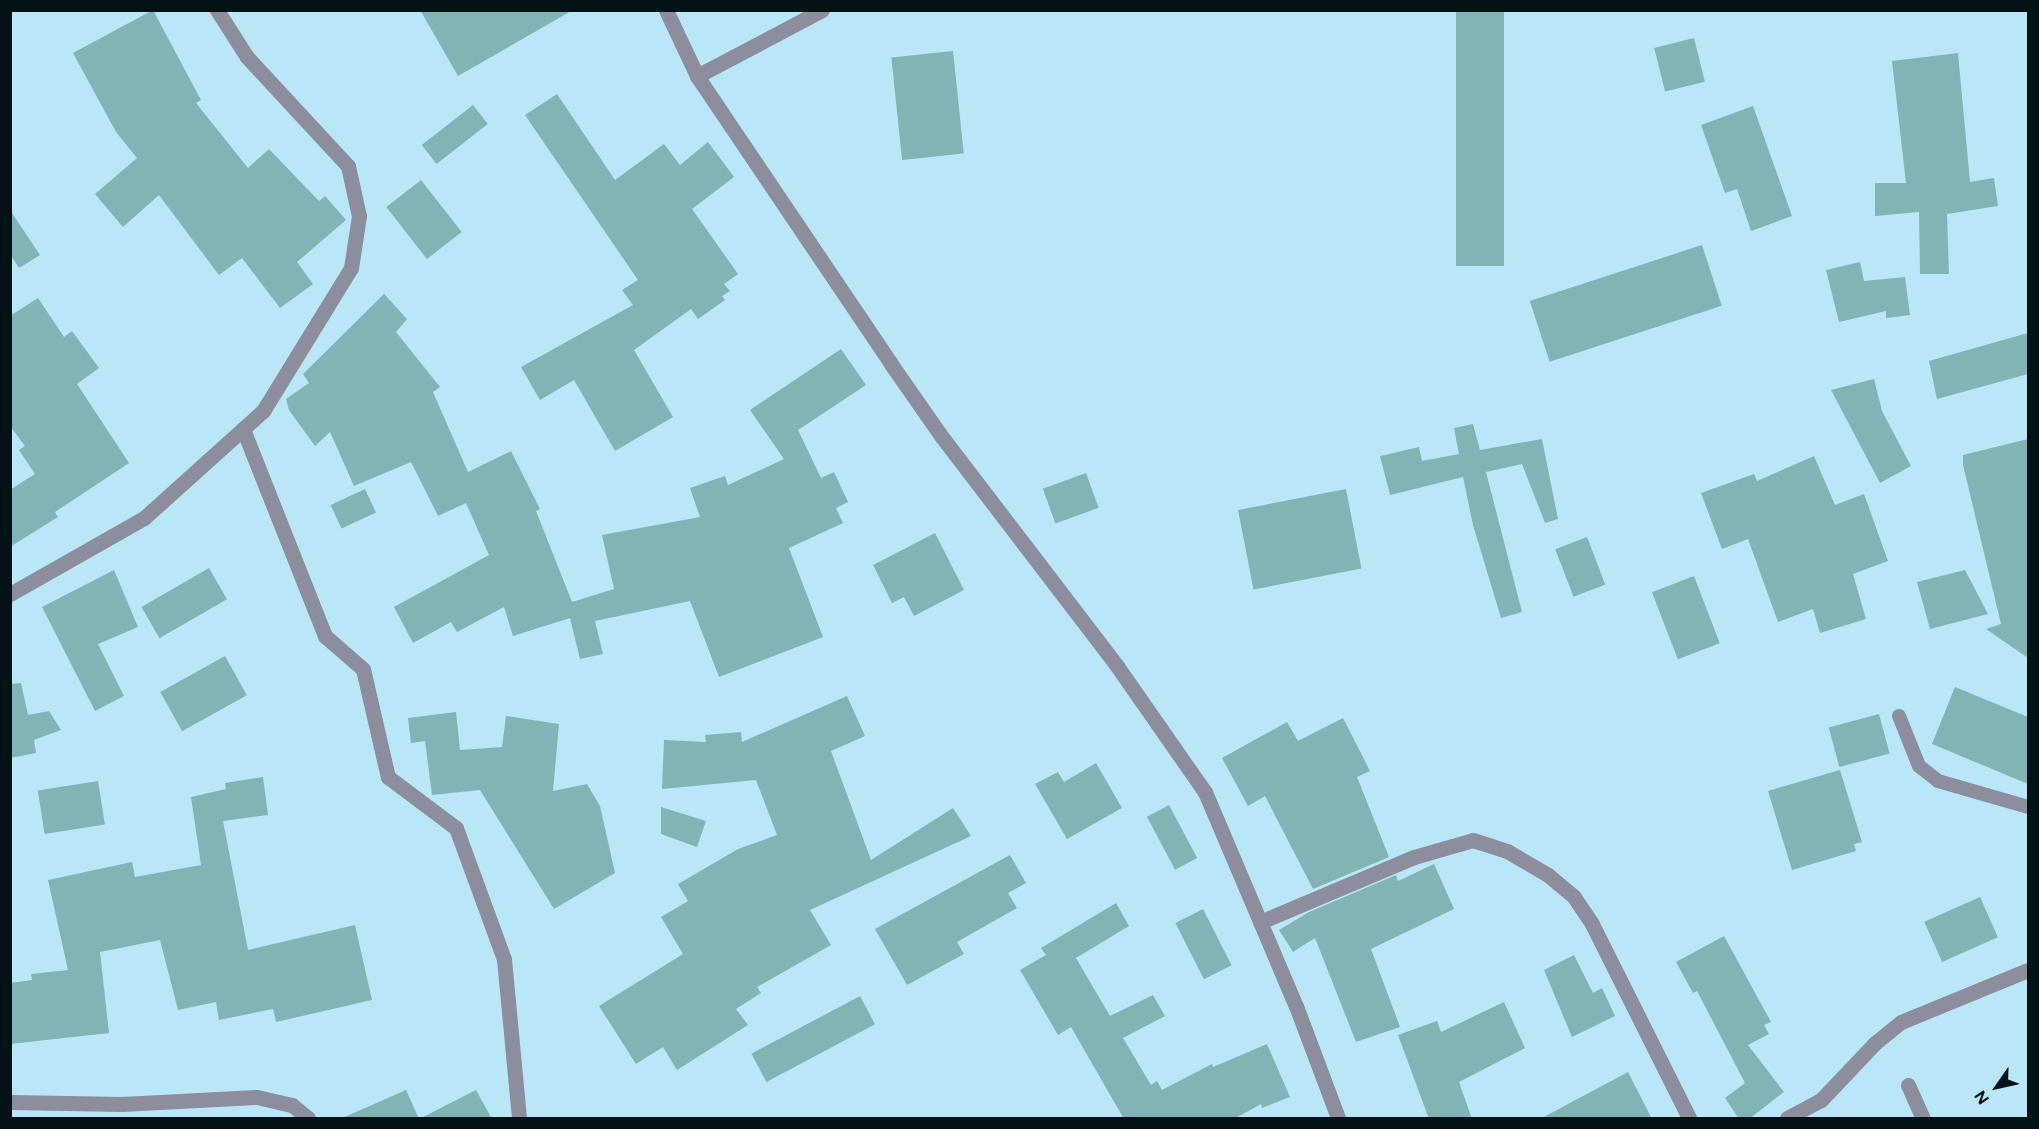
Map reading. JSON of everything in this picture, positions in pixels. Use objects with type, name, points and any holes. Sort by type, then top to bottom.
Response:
[{"type":"street","points":[[10,594],[144,518],[263,411],[351,268],[359,216],[348,165],[247,57],[217,10]]},
{"type":"street","points":[[666,10],[697,76],[942,437],[1117,666],[1205,792],[1260,922],[1338,1119]]},
{"type":"street","points":[[697,76],[822,10]]},
{"type":"street","points":[[243,429],[325,636],[363,669],[388,777],[456,828],[504,959],[519,1119]]},
{"type":"street","points":[[1260,922],[1414,856],[1473,840],[1507,851],[1548,875],[1574,897],[1592,924],[1689,1119]]},
{"type":"street","points":[[1787,1119],[1821,1100],[1875,1043],[1901,1022],[2028,970]]},
{"type":"street","points":[[1908,1085],[1923,1119]]},
{"type":"street","points":[[10,1102],[122,1104],[257,1096],[292,1105],[308,1119]]},
{"type":"lane","points":[[1899,716],[1919,766],[1938,781],[2028,807]]},
{"type":"building","points":[[153,10],[201,100],[196,103],[248,168],[269,149],[319,201],[325,196],[346,220],[297,262],[313,284],[280,308],[242,258],[219,275],[159,195],[123,227],[95,194],[137,158],[116,132],[73,53]]},
{"type":"building","points":[[420,10],[573,10],[458,76]]},
{"type":"building","points":[[1456,10],[1504,10],[1504,266],[1456,266]]},
{"type":"building","points":[[1694,38],[1705,82],[1665,92],[1654,48]]},
{"type":"building","points":[[953,51],[964,153],[902,160],[891,57]]},
{"type":"building","points":[[1958,53],[1970,182],[1994,178],[1998,206],[1947,214],[1949,274],[1920,274],[1919,212],[1875,216],[1875,183],[1906,183],[1892,61]]},
{"type":"building","points":[[557,94],[615,180],[664,144],[680,165],[708,142],[734,177],[692,209],[738,274],[724,284],[730,291],[722,296],[725,300],[698,319],[691,309],[634,350],[673,417],[615,451],[574,380],[540,400],[521,367],[633,305],[622,290],[638,280],[525,115]]},
{"type":"building","points":[[473,105],[488,124],[437,164],[422,145]]},
{"type":"building","points":[[1753,106],[1792,216],[1751,231],[1737,189],[1725,193],[1701,125]]},
{"type":"building","points":[[421,180],[462,232],[427,259],[386,207]]},
{"type":"building","points":[[10,210],[40,255],[19,268],[10,254]]},
{"type":"building","points":[[1702,245],[1722,306],[1550,362],[1530,301]]},
{"type":"building","points":[[1860,262],[1864,281],[1905,277],[1910,315],[1886,318],[1886,311],[1839,322],[1826,270]]},
{"type":"building","points":[[384,294],[407,319],[396,332],[440,387],[433,392],[468,472],[511,451],[540,509],[536,511],[572,602],[614,589],[602,535],[700,517],[690,488],[725,476],[728,485],[784,459],[750,410],[841,349],[866,385],[798,430],[821,478],[834,472],[848,502],[836,508],[843,523],[789,548],[823,637],[719,677],[690,601],[595,621],[603,654],[580,659],[570,618],[513,636],[504,607],[457,632],[451,622],[413,643],[394,607],[489,555],[466,503],[438,516],[411,462],[354,486],[330,432],[315,446],[289,410],[286,399],[309,383],[303,374]]},
{"type":"building","points":[[38,298],[64,337],[72,331],[99,368],[77,384],[129,463],[55,512],[58,517],[10,547],[10,490],[35,474],[19,450],[25,446],[10,426],[10,316]]},
{"type":"building","points":[[2028,333],[2028,374],[1937,399],[1929,361]]},
{"type":"building","points":[[1874,379],[1882,411],[1911,466],[1880,483],[1831,390]]},
{"type":"building","points":[[1473,424],[1480,450],[1542,439],[1558,519],[1545,523],[1522,464],[1486,472],[1522,612],[1501,618],[1473,525],[1463,477],[1390,495],[1380,456],[1419,447],[1422,461],[1459,454],[1454,428]]},
{"type":"building","points":[[2028,439],[2028,658],[1986,629],[2001,624],[1963,465],[1963,455]]},
{"type":"building","points":[[1814,456],[1835,505],[1864,494],[1888,561],[1853,574],[1866,619],[1820,633],[1813,609],[1778,622],[1748,539],[1722,549],[1701,493],[1754,474],[1757,481]]},
{"type":"building","points":[[1086,473],[1099,508],[1055,524],[1043,489]]},
{"type":"building","points":[[365,489],[376,513],[342,529],[331,505]]},
{"type":"building","points":[[1346,489],[1361,569],[1253,590],[1238,510]]},
{"type":"building","points":[[935,533],[964,590],[914,616],[904,597],[892,603],[873,565]]},
{"type":"building","points":[[1587,537],[1605,585],[1574,597],[1555,549]]},
{"type":"building","points":[[209,568],[227,599],[159,638],[141,607]]},
{"type":"building","points":[[114,570],[138,627],[98,644],[124,696],[95,711],[42,607]]},
{"type":"building","points":[[1965,570],[1988,614],[1930,629],[1917,582]]},
{"type":"building","points":[[1694,576],[1720,643],[1678,659],[1652,592]]},
{"type":"building","points":[[225,656],[247,695],[182,731],[160,692]]},
{"type":"building","points":[[21,683],[28,715],[49,711],[61,730],[34,740],[36,753],[10,758],[10,684]]},
{"type":"building","points":[[1955,687],[2028,717],[2028,784],[1932,744]]},
{"type":"building","points":[[847,696],[865,736],[831,751],[871,860],[953,808],[971,836],[810,910],[831,945],[757,987],[761,993],[736,1009],[748,1025],[677,1070],[663,1047],[636,1064],[599,1006],[683,954],[661,917],[688,901],[678,884],[738,849],[777,835],[756,780],[662,789],[664,740],[706,742],[705,735],[741,732],[742,742]]},
{"type":"building","points":[[456,712],[460,750],[502,747],[506,716],[559,724],[553,791],[587,784],[600,806],[615,873],[554,909],[480,790],[432,795],[425,741],[411,743],[408,718]]},
{"type":"building","points":[[1879,714],[1890,754],[1839,767],[1829,727]]},
{"type":"building","points":[[1343,718],[1370,771],[1357,777],[1389,857],[1313,889],[1265,796],[1248,806],[1222,758],[1287,722],[1298,741]]},
{"type":"building","points":[[1096,763],[1122,808],[1067,839],[1035,784],[1058,772],[1064,782]]},
{"type":"building","points":[[1840,770],[1862,842],[1854,844],[1856,851],[1792,870],[1768,791]]},
{"type":"building","points":[[263,777],[268,815],[223,821],[248,950],[355,925],[372,1000],[276,1022],[273,1009],[219,1020],[216,1002],[178,1010],[160,940],[100,952],[109,1033],[10,1044],[10,983],[32,980],[31,974],[68,970],[48,880],[132,862],[135,877],[201,865],[191,797],[226,789],[225,783]]},
{"type":"building","points":[[98,781],[105,824],[45,834],[38,791]]},
{"type":"building","points":[[1169,805],[1197,858],[1175,870],[1147,817]]},
{"type":"building","points":[[661,807],[706,821],[697,847],[661,834]]},
{"type":"building","points":[[1010,855],[1026,883],[1008,893],[1017,908],[957,942],[964,954],[907,985],[875,929]]},
{"type":"building","points":[[1434,864],[1454,909],[1371,949],[1400,1027],[1356,1042],[1315,938],[1293,952],[1279,930],[1309,912],[1396,875],[1398,881]]},
{"type":"building","points":[[1980,897],[1998,937],[1942,962],[1924,922]]},
{"type":"building","points":[[1116,903],[1129,926],[1076,958],[1110,1016],[1153,995],[1165,1016],[1123,1038],[1151,1085],[1157,1081],[1162,1090],[1212,1064],[1213,1067],[1267,1044],[1290,1097],[1262,1108],[1261,1104],[1234,1119],[1124,1119],[1071,1027],[1058,1035],[1020,970],[1046,955],[1041,948]]},
{"type":"building","points":[[1203,909],[1232,965],[1204,979],[1175,923]]},
{"type":"building","points":[[1724,936],[1771,1022],[1764,1025],[1769,1034],[1748,1045],[1784,1092],[1749,1119],[1739,1119],[1725,1098],[1745,1083],[1697,991],[1693,993],[1676,962]]},
{"type":"building","points":[[1574,955],[1593,993],[1602,988],[1615,1016],[1572,1037],[1544,970]]},
{"type":"building","points":[[860,996],[875,1024],[766,1082],[751,1054]]},
{"type":"building","points":[[1504,1002],[1525,1048],[1459,1082],[1472,1119],[1429,1119],[1398,1035],[1437,1021],[1441,1032]]},
{"type":"building","points":[[1628,1072],[1652,1119],[1540,1119]]},
{"type":"building","points":[[406,1090],[419,1119],[340,1119]]},
{"type":"building","points":[[476,1090],[492,1119],[419,1119]]}]
